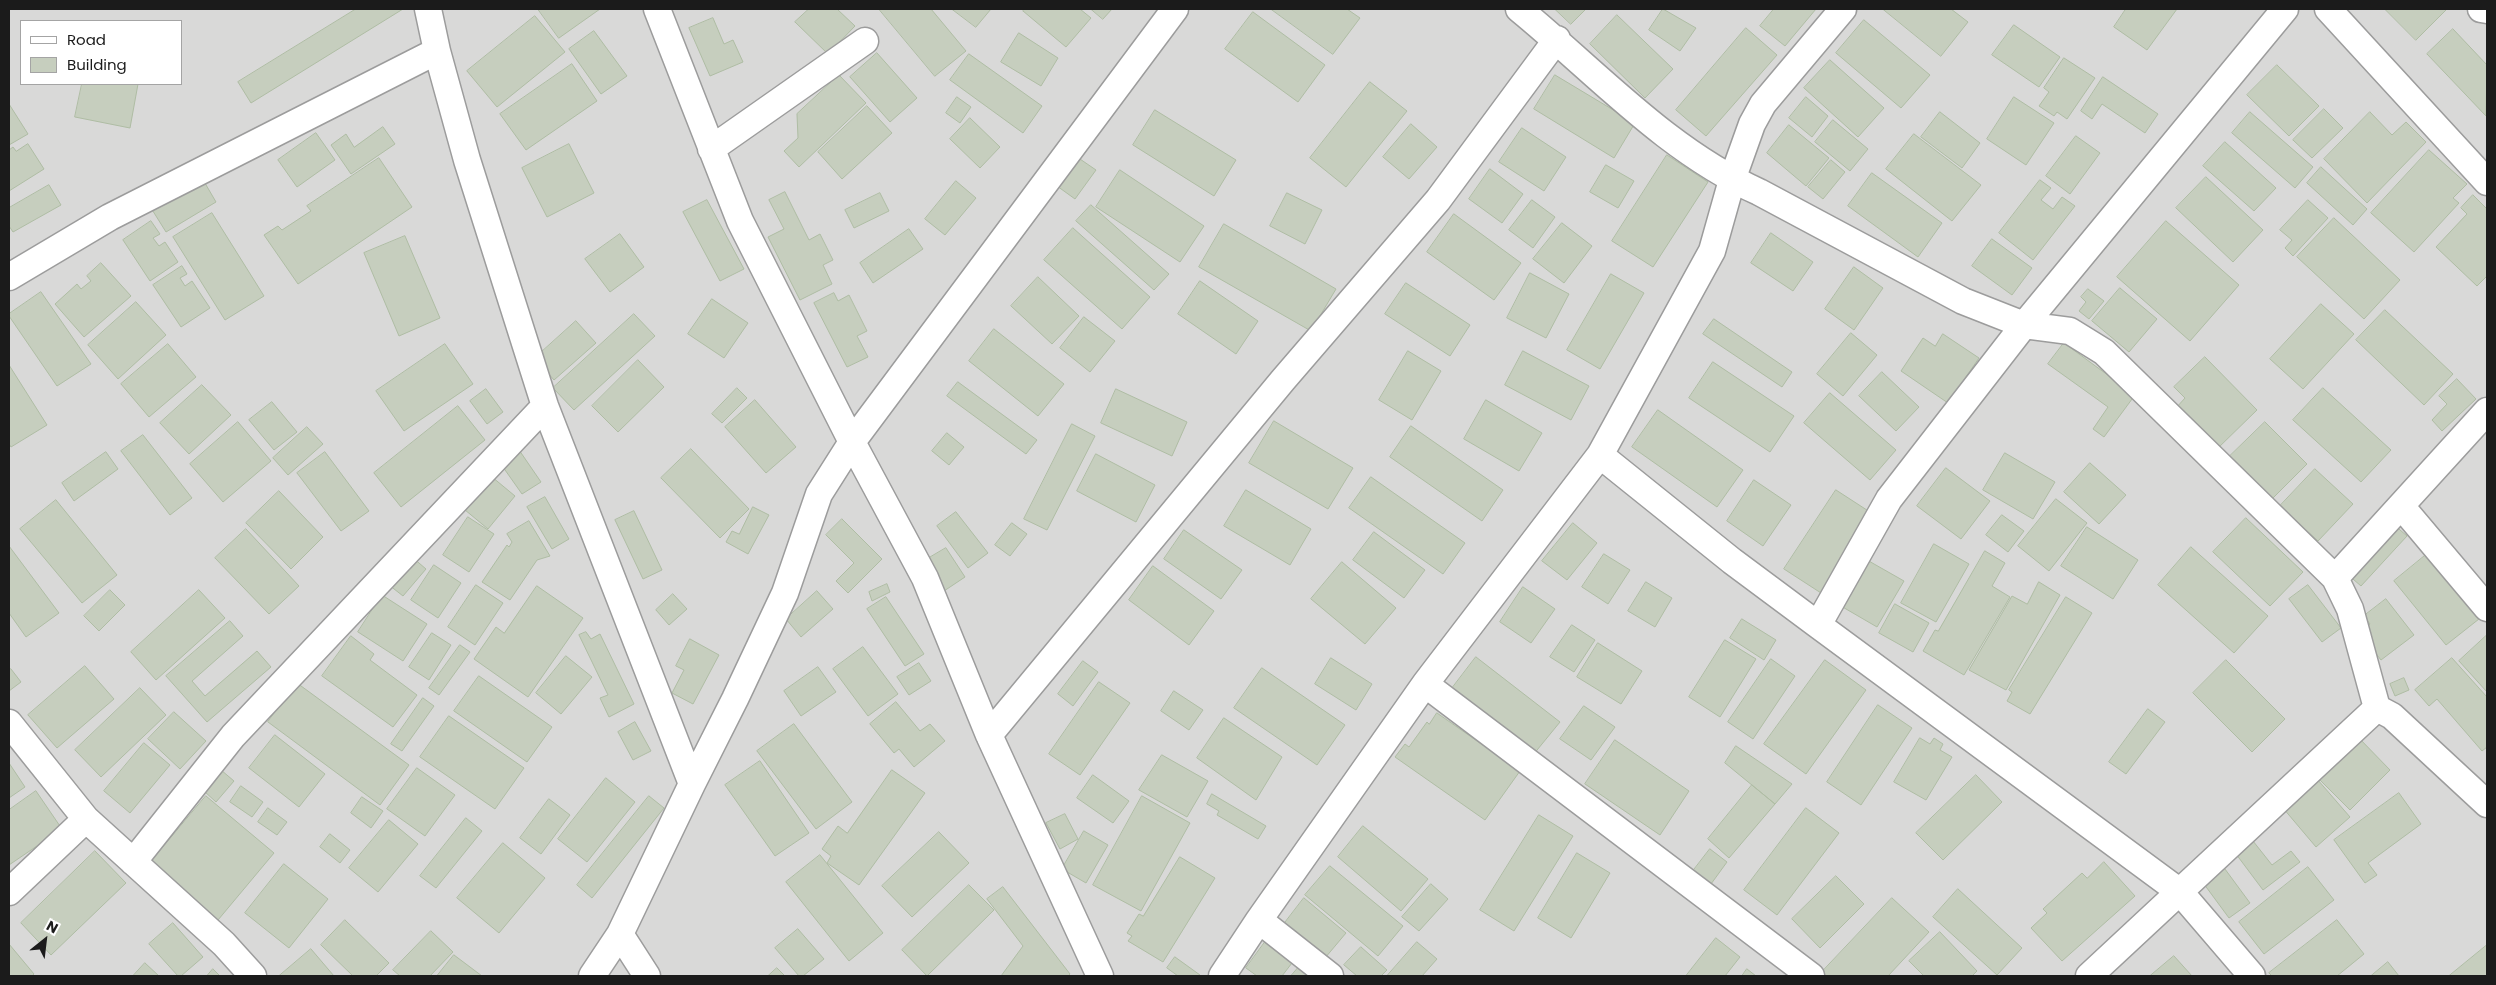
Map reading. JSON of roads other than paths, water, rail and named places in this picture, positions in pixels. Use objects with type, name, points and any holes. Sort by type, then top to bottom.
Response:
[{"type":"street","points":[[428,9],[437,51],[467,160],[545,406],[692,784]]},
{"type":"street","points":[[657,9],[740,221],[852,442],[925,578],[989,735],[1100,976]]},
{"type":"street","points":[[592,976],[620,934],[785,593],[819,494],[852,442],[1175,9]]},
{"type":"street","points":[[1519,9],[1651,123],[1732,180],[1760,192],[1963,301],[2024,325],[2070,331],[2104,352],[2335,578],[2350,609],[2377,708],[2392,716],[2487,804]]},
{"type":"street","points":[[1222,976],[1259,920],[1425,684],[1600,455],[1712,251],[1732,180],[1752,124],[1763,104],[1843,9]]},
{"type":"street","points":[[1818,625],[1889,499],[2024,325],[2285,9]]},
{"type":"street","points":[[2328,9],[2487,182]]},
{"type":"street","points":[[2481,9],[2487,10]]},
{"type":"street","points":[[989,735],[1282,380],[1438,200],[1556,39]]},
{"type":"street","points":[[711,149],[865,41]]},
{"type":"street","points":[[9,277],[110,217],[437,51]]},
{"type":"street","points":[[132,862],[234,736],[545,406]]},
{"type":"street","points":[[2335,578],[2402,507],[2487,411]]},
{"type":"street","points":[[1600,455],[1732,560],[1818,625],[2180,892],[2252,976]]},
{"type":"street","points":[[2402,507],[2487,608]]},
{"type":"street","points":[[1425,684],[1811,976]]},
{"type":"street","points":[[2095,975],[2180,892],[2377,708]]},
{"type":"street","points":[[9,723],[86,819],[224,944],[253,976]]},
{"type":"street","points":[[9,892],[86,819]]},
{"type":"street","points":[[1259,920],[1330,976]]},
{"type":"street","points":[[620,934],[647,976]]}]
